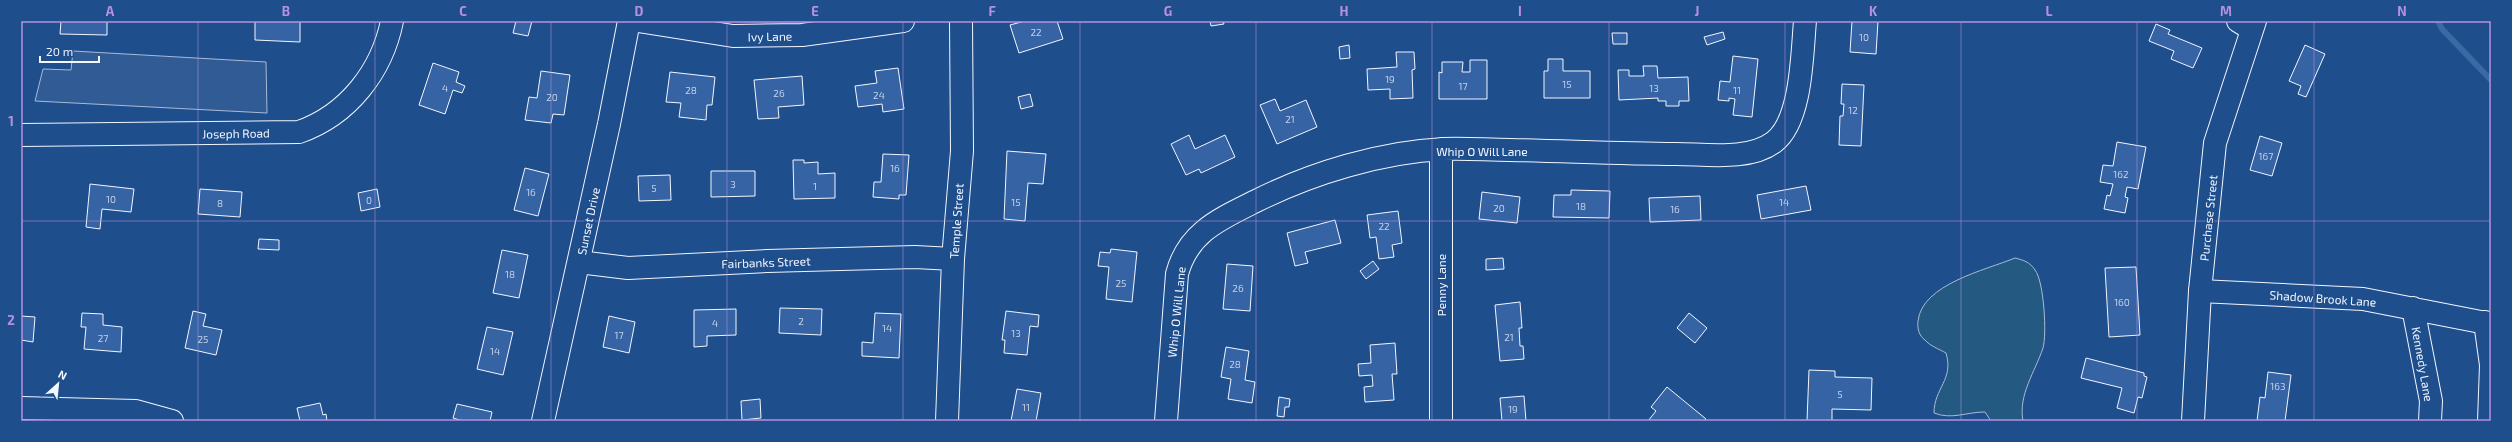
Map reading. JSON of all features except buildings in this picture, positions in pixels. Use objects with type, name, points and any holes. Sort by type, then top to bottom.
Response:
[{"type":"street","name":"Joseph Road","points":[[21,135],[299,132],[313,127],[329,117],[360,90],[378,65],[392,21]]},
{"type":"street","name":"Sunset Drive","points":[[544,421],[629,21]]},
{"type":"street","name":"Ivy Lane","points":[[638,21],[733,36],[802,35],[903,21]]},
{"type":"street","name":"Temple Street","points":[[947,421],[953,259],[962,151],[961,21]]},
{"type":"street","name":"Whip O Will Lane","points":[[1166,421],[1177,274],[1185,251],[1193,240],[1227,216],[1287,186],[1331,170],[1376,159],[1441,149],[1734,154],[1762,149],[1776,141],[1787,124],[1795,104],[1799,84],[1805,21]]},
{"type":"street","name":"Purchase Street","points":[[2193,421],[2200,292],[2215,143],[2248,24]]},
{"type":"street","name":"Penny Lane","points":[[1441,149],[1441,421]]},
{"type":"street","name":"Fairbanks Street","points":[[579,262],[628,268],[775,261],[915,257],[953,259]]},
{"type":"street","name":"Shadow Brook Lane","points":[[2200,292],[2363,299],[2488,323]]},
{"type":"street","name":"Kennedy Lane","points":[[2413,308],[2431,401],[2430,421]]},
{"type":"street","points":[[2488,323],[2491,365],[2489,421]]},
{"type":"street","points":[[21,408],[136,411],[172,421]]},
{"type":"shaded area","points":[[73,51],[266,62],[267,113],[35,101],[43,69],[71,70]]},
{"type":"shaded area","points":[[2015,258],[2029,263],[2038,276],[2043,296],[2045,321],[2043,348],[2028,384],[2023,402],[2023,421],[1991,421],[1985,412],[1953,416],[1934,413],[1937,397],[1948,370],[1948,362],[1946,353],[1929,344],[1920,334],[1918,329],[1918,321],[1922,308],[1931,297],[1957,280]]},
{"type":"waterway","points":[[2438,21],[2442,29],[2491,80]]}]
